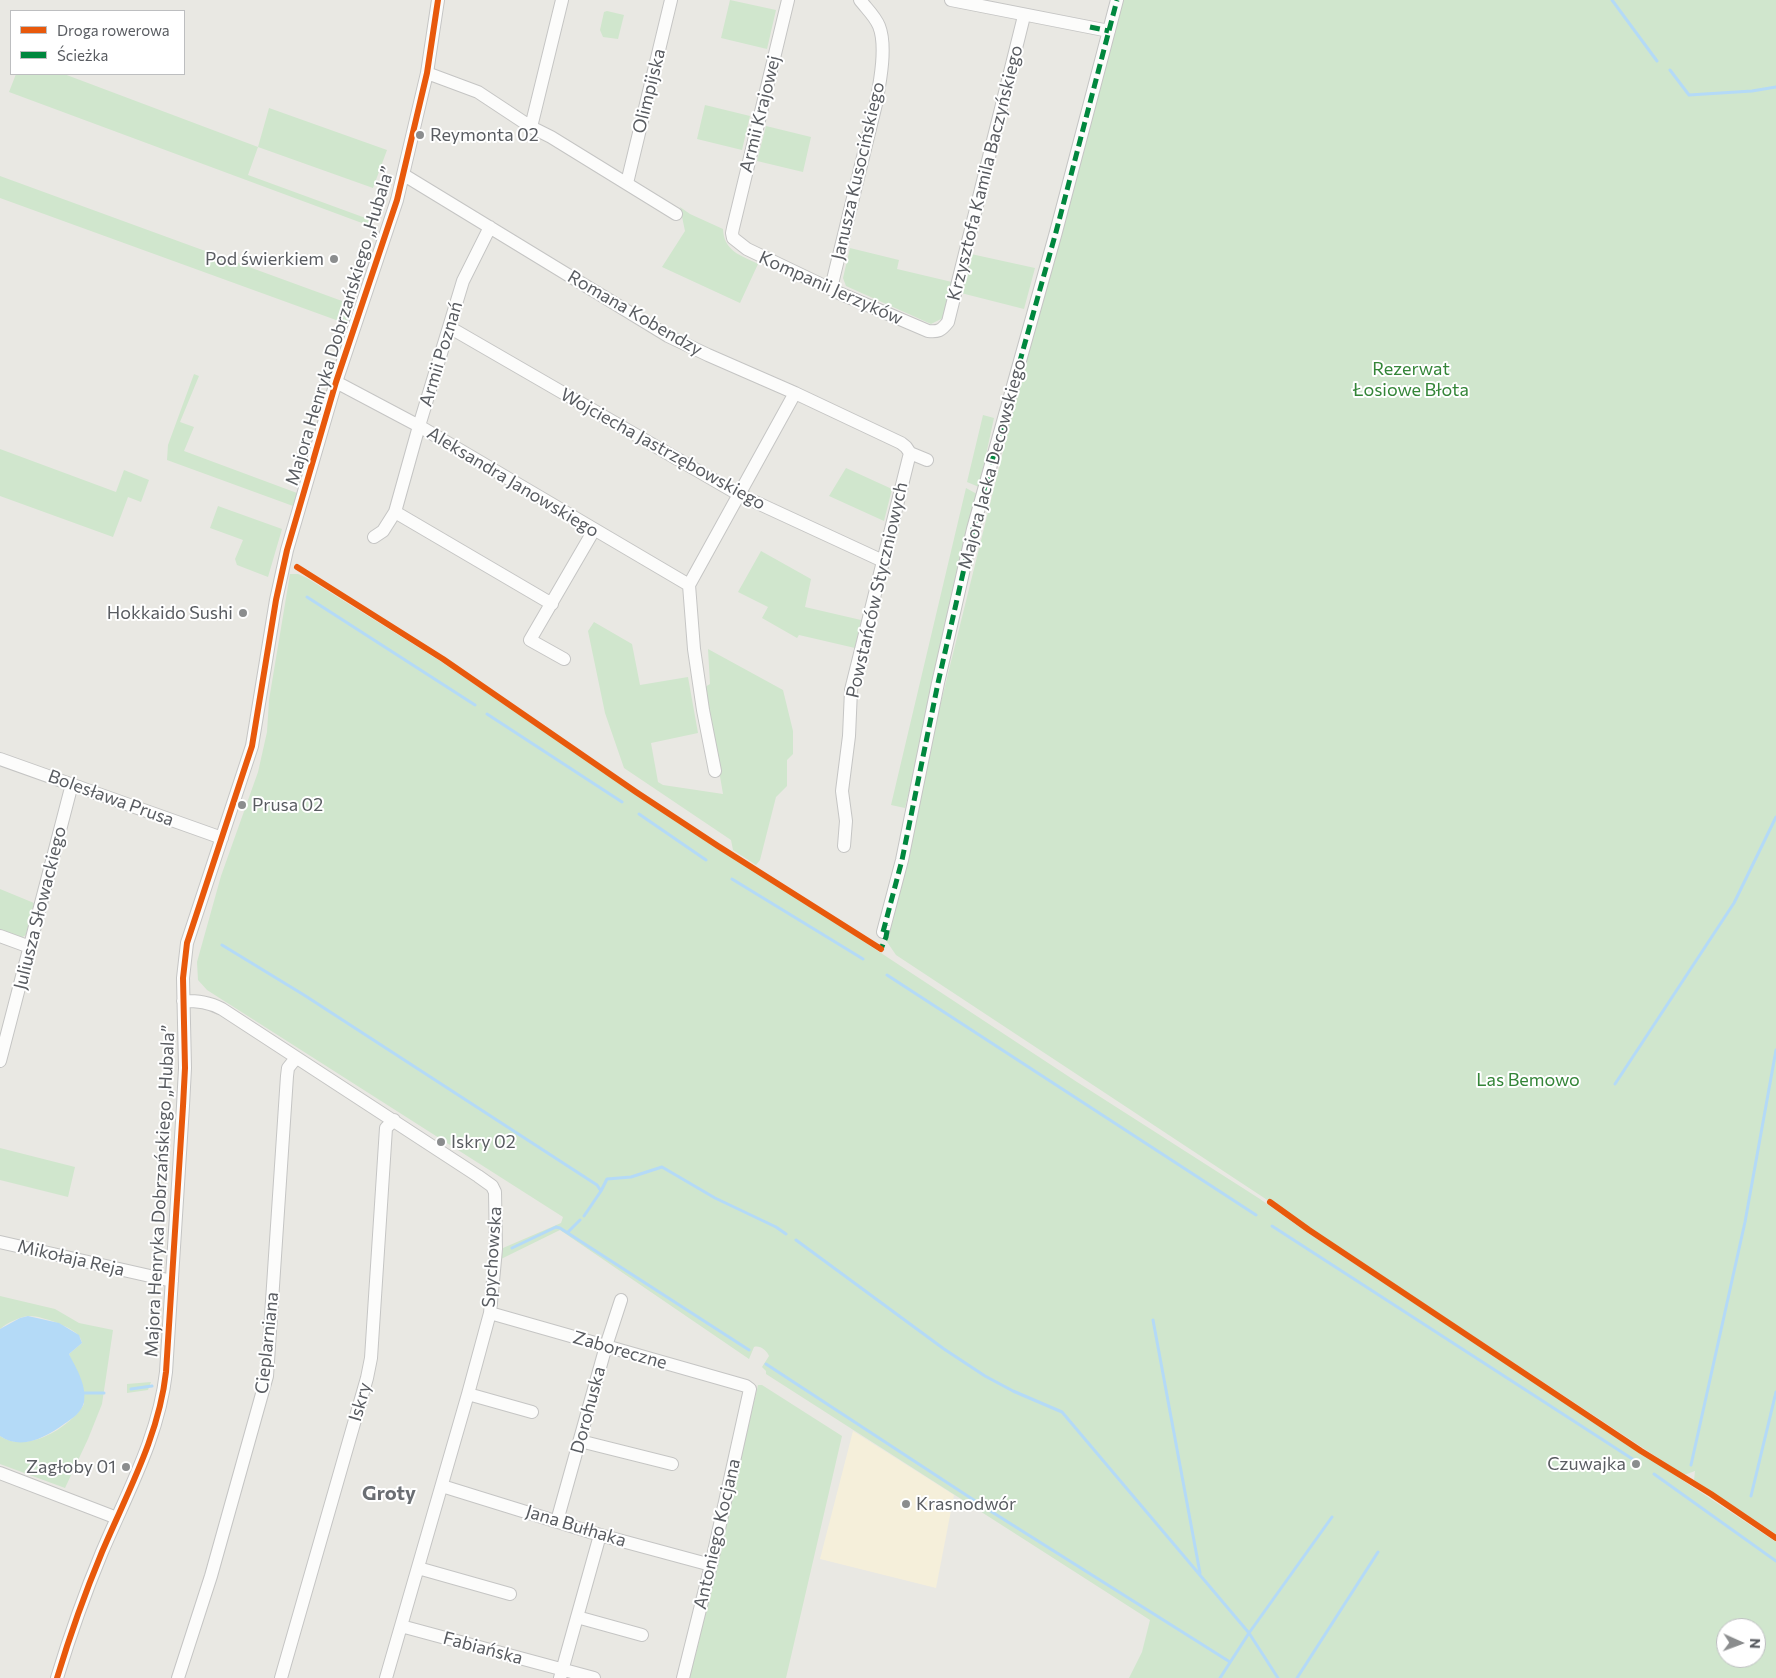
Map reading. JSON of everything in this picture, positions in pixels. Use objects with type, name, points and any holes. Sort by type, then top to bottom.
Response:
[{"type":"street","name":"Majora Henryka Dobrzańskiego „Hubala”","points":[[57,1678],[83,1600],[145,1454],[161,1405],[166,1372],[184,1087],[183,972],[187,943],[252,746],[276,600],[287,550],[336,382],[404,175],[426,73],[438,0]]},
{"type":"street","points":[[531,127],[562,0]]},
{"type":"street","name":"Olimpijska","points":[[627,183],[671,0]]},
{"type":"street","name":"Armii Krajowej","points":[[733,228],[788,0]]},
{"type":"street","name":"Janusza Kusocińskiego","points":[[831,288],[880,83],[880,31],[878,24],[860,0]]},
{"type":"street","points":[[951,0],[1024,16],[1109,31]]},
{"type":"street","name":"Majora Jacka Decowskiego","points":[[883,932],[902,860],[938,683],[973,529],[1056,232],[1117,0]]},
{"type":"street","name":"Krzysztofa Kamila Baczyńskiego","points":[[942,330],[948,322],[1024,16]]},
{"type":"street","points":[[426,73],[478,92],[531,127],[551,137],[676,214]]},
{"type":"street","name":"Romana Kobendzy","points":[[404,175],[668,336],[796,393],[901,443],[910,453],[927,460]]},
{"type":"street","name":"Armii Poznań","points":[[374,537],[382,531],[395,512],[418,426],[463,281],[490,227]]},
{"type":"street","name":"Kompanii Jerzyków","points":[[733,228],[733,238],[747,249],[928,331],[937,332],[942,330]]},
{"type":"street","name":"Wojciecha Jastrzębowskiego","points":[[448,327],[738,494],[882,561]]},
{"type":"street","name":"Aleksandra Janowskiego","points":[[336,382],[418,426],[689,584]]},
{"type":"street","points":[[715,771],[694,649],[689,584],[796,393]]},
{"type":"street","name":"Powstańców Styczniowych","points":[[844,846],[846,821],[842,791],[849,736],[850,698],[882,561],[910,453]]},
{"type":"street","points":[[395,512],[552,604]]},
{"type":"street","points":[[564,659],[530,640],[594,530]]},
{"type":"street","name":"Bolesława Prusa","points":[[0,759],[222,838]]},
{"type":"street","name":"Juliusza Słowackiego","points":[[0,1061],[72,784]]},
{"type":"street","points":[[0,936],[30,947]]},
{"type":"street","name":"Spychowska","points":[[183,1001],[212,1003],[394,1120],[492,1186],[495,1192],[496,1249],[490,1313],[386,1678]]},
{"type":"street","name":"Cieplarniana","points":[[178,1678],[211,1576],[268,1376],[287,1076],[288,1068],[296,1058]]},
{"type":"street","name":"Iskry","points":[[281,1678],[367,1378],[371,1358],[386,1128],[394,1120]]},
{"type":"street","name":"Mikołaja Reja","points":[[0,1242],[172,1281]]},
{"type":"street","name":"Dorohuska","points":[[557,1521],[606,1346],[621,1300]]},
{"type":"street","name":"Zaboreczne","points":[[490,1313],[746,1386],[750,1389]]},
{"type":"street","name":"Antoniego Kocjana","points":[[683,1678],[712,1565],[750,1389]]},
{"type":"street","points":[[468,1394],[532,1412]]},
{"type":"street","points":[[580,1441],[672,1464]]},
{"type":"street","points":[[0,1473],[117,1518]]},
{"type":"street","name":"Jana Bułhaka","points":[[442,1486],[600,1535],[712,1565]]},
{"type":"street","points":[[561,1674],[600,1535]]},
{"type":"street","points":[[418,1568],[510,1594]]},
{"type":"street","points":[[577,1617],[642,1635]]},
{"type":"street","name":"Fabiańska","points":[[401,1626],[561,1674],[594,1678]]},
{"type":"shaded area","points":[[853,1431],[954,1495],[936,1588],[820,1559]]},
{"type":"green space","points":[[730,0],[776,10],[767,49],[721,38]]},
{"type":"green space","name":"Las Bemowo","points":[[1123,0],[1776,0],[1776,1534],[1694,1480],[1695,1471],[1684,1475],[896,955],[883,936],[1021,379]]},
{"type":"green space","points":[[604,12],[624,15],[618,39],[603,37],[600,30]]},
{"type":"green space","points":[[16,75],[67,75],[258,147],[248,175],[371,220],[370,226],[9,92]]},
{"type":"green space","points":[[705,105],[750,116],[742,150],[697,139]]},
{"type":"green space","points":[[269,108],[387,150],[373,188],[258,147]]},
{"type":"green space","points":[[766,126],[811,137],[803,172],[757,161]]},
{"type":"green space","points":[[0,176],[353,305],[347,324],[0,198]]},
{"type":"green space","points":[[680,207],[690,214],[723,229],[726,242],[734,251],[758,264],[740,303],[662,267],[685,231]]},
{"type":"green space","points":[[850,248],[899,260],[897,269],[952,282],[943,318],[931,324],[846,286],[843,278]]},
{"type":"green space","points":[[971,254],[1035,268],[1024,309],[961,293]]},
{"type":"green space","points":[[194,374],[199,376],[180,422],[194,427],[184,451],[297,493],[293,506],[167,460],[168,445]]},
{"type":"green space","points":[[983,415],[994,418],[979,487],[967,482]]},
{"type":"green space","points":[[0,449],[116,492],[124,470],[149,480],[141,502],[128,497],[113,537],[0,496]]},
{"type":"green space","points":[[846,468],[892,489],[884,521],[829,496]]},
{"type":"green space","points":[[966,488],[977,494],[905,808],[891,805]]},
{"type":"green space","points":[[218,506],[282,529],[268,577],[237,565],[235,559],[243,540],[210,528]]},
{"type":"green space","points":[[761,551],[811,579],[805,607],[861,620],[855,648],[799,635],[797,638],[762,618],[768,607],[738,592]]},
{"type":"green space","points":[[290,574],[298,574],[437,659],[1077,1082],[1260,1199],[1308,1233],[1776,1542],[1776,1678],[1129,1678],[1142,1652],[1150,1620],[766,1374],[762,1367],[769,1356],[763,1349],[754,1347],[749,1359],[560,1230],[501,1259],[503,1248],[561,1223],[563,1217],[207,990],[198,980],[197,962],[221,876],[258,772],[267,732],[269,700]]},
{"type":"green space","points":[[594,622],[632,644],[640,685],[688,677],[698,733],[651,743],[658,782],[663,785],[723,794],[705,687],[710,684],[708,649],[783,690],[793,731],[793,754],[787,760],[787,786],[776,797],[760,860],[756,865],[733,850],[731,840],[624,768],[605,713],[588,631]]},
{"type":"green space","points":[[0,889],[34,903],[26,935],[21,938],[0,930]]},
{"type":"green space","points":[[0,1148],[75,1167],[68,1197],[0,1180]]},
{"type":"green space","points":[[0,1296],[55,1309],[79,1323],[113,1330],[102,1404],[65,1488],[0,1464],[0,1436],[10,1441],[34,1440],[58,1429],[69,1422],[77,1413],[84,1404],[69,1354],[82,1343],[81,1339],[76,1333],[63,1325],[34,1316],[17,1319],[0,1329]]},
{"type":"green space","points":[[151,1382],[148,1390],[127,1393],[127,1384]]},
{"type":"green space","points":[[758,1385],[762,1385],[842,1436],[786,1678],[688,1678]]},
{"type":"water","points":[[28,1316],[59,1323],[79,1335],[82,1343],[69,1354],[78,1371],[85,1396],[81,1409],[70,1420],[42,1437],[25,1442],[17,1442],[0,1436],[0,1329],[20,1318]]},
{"type":"waterway","points":[[1612,0],[1657,61]]},
{"type":"waterway","points":[[1670,70],[1689,95],[1752,91],[1776,87]]},
{"type":"waterway","points":[[307,597],[475,705]]},
{"type":"waterway","points":[[487,714],[622,802]]},
{"type":"waterway","points":[[639,814],[706,860]]},
{"type":"waterway","points":[[1615,1084],[1734,903],[1776,817]]},
{"type":"waterway","points":[[732,879],[863,959]]},
{"type":"waterway","points":[[222,945],[304,995],[597,1185],[601,1191]]},
{"type":"waterway","points":[[887,975],[1256,1215]]},
{"type":"waterway","points":[[1691,1465],[1745,1222],[1776,1050]]},
{"type":"waterway","points":[[584,1216],[607,1179],[631,1177],[662,1167],[715,1198],[776,1227],[786,1234]]},
{"type":"waterway","points":[[568,1232],[580,1220]]},
{"type":"waterway","points":[[1272,1226],[1634,1460]]},
{"type":"waterway","points":[[512,1248],[556,1227],[560,1228],[749,1350]]},
{"type":"waterway","points":[[796,1240],[944,1349],[985,1376],[1013,1391],[1062,1412],[1249,1633],[1278,1678]]},
{"type":"waterway","points":[[1153,1320],[1200,1573]]},
{"type":"waterway","points":[[766,1364],[992,1512],[1230,1662]]},
{"type":"waterway","points":[[131,1389],[152,1386]]},
{"type":"waterway","points":[[1751,1496],[1776,1392]]},
{"type":"waterway","points":[[82,1393],[104,1393]]},
{"type":"waterway","points":[[1654,1474],[1776,1561]]},
{"type":"waterway","points":[[1220,1678],[1249,1633],[1332,1517]]},
{"type":"waterway","points":[[1297,1678],[1378,1552]]},
{"type":"marked path","points":[[883,932],[902,860],[938,683],[973,529],[1056,232],[1117,0]]},
{"type":"marked path","points":[[1090,27],[1109,31]]},
{"type":"marked path","points":[[877,946],[881,949],[888,925]]},
{"type":"cycle path","points":[[57,1678],[72,1630],[90,1583],[141,1464],[157,1419],[166,1372],[183,1106],[185,1068],[183,978],[187,943],[252,746],[276,600],[287,550],[336,382],[397,200],[427,73],[438,0]]},
{"type":"cycle path","points":[[297,567],[443,659],[718,846],[881,949]]},
{"type":"cycle path","points":[[1270,1202],[1309,1230],[1641,1451],[1711,1494],[1776,1538]]},
{"type":"place","name":"Reymonta 02","points":[[420,135]]},
{"type":"place","name":"Pod świerkiem","points":[[334,259]]},
{"type":"place","name":"Hokkaido Sushi","points":[[243,613]]},
{"type":"place","name":"Prusa 02","points":[[242,805]]},
{"type":"place","name":"Iskry 02","points":[[441,1142]]},
{"type":"place","name":"Czuwajka","points":[[1636,1464]]},
{"type":"place","name":"Zagłoby 01","points":[[126,1467]]},
{"type":"place","name":"Krasnodwór","points":[[906,1504]]},
{"type":"district","name":"Groty","points":[[389,1493]]},
{"type":"park label","name":"Rezerwat Łosiowe Błota","points":[[1411,379]]}]
